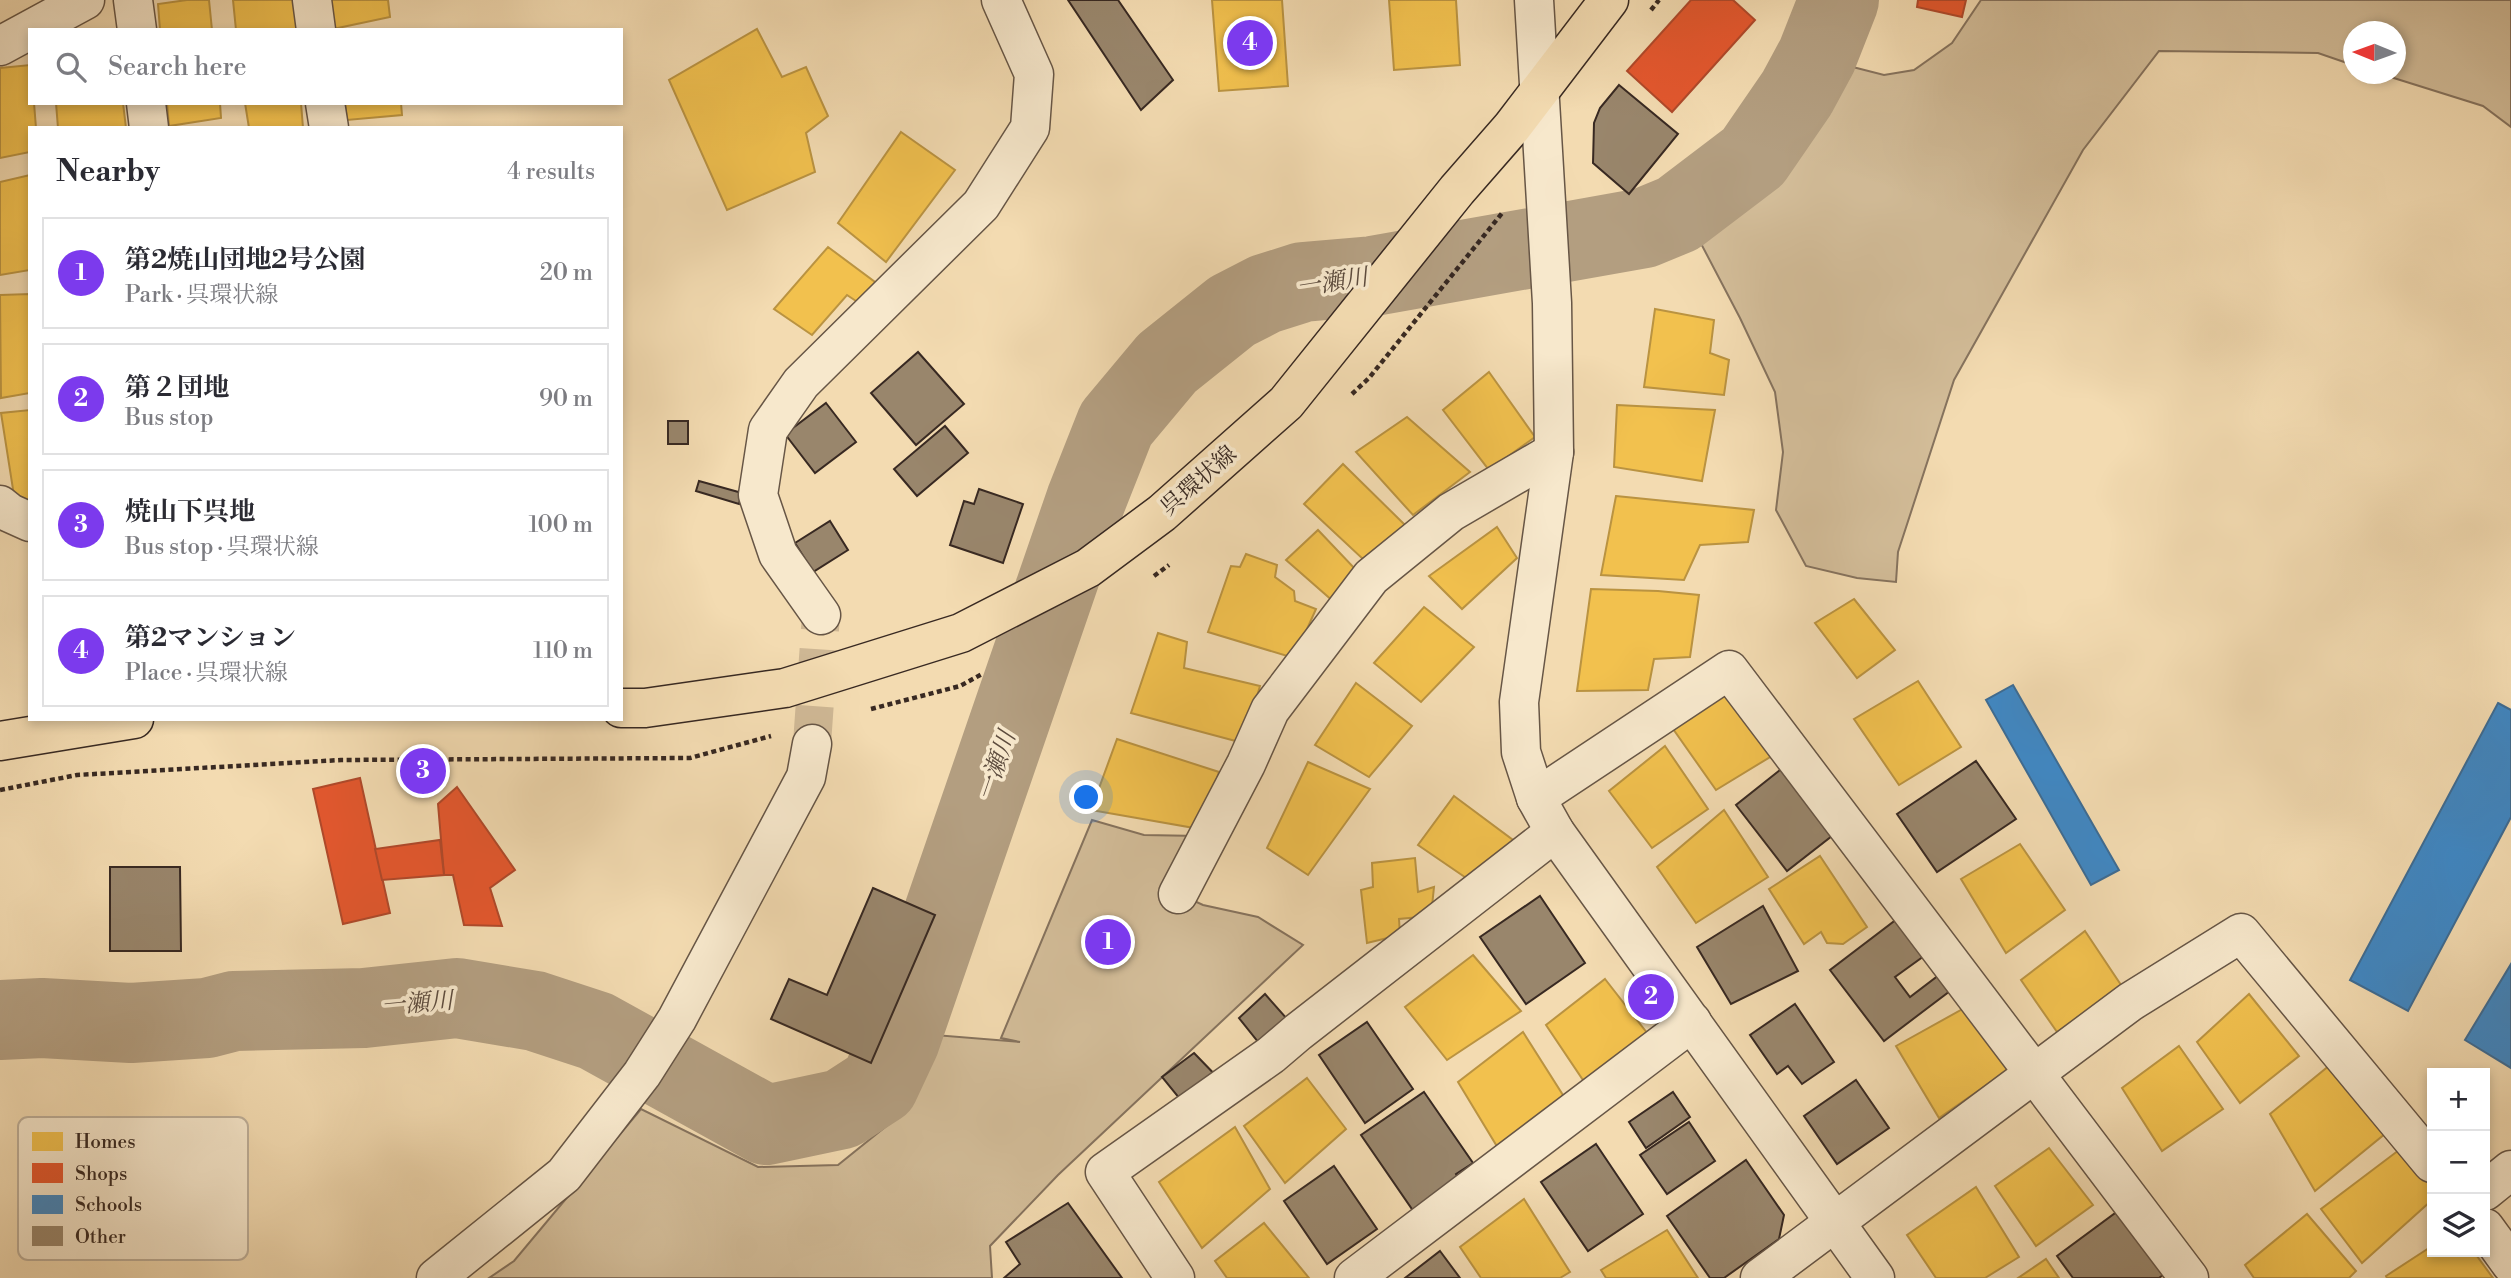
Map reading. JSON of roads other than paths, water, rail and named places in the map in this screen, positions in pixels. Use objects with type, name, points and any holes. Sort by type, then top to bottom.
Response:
[{"type":"main road","name":"呉環状線","points":[[623,708],[645,708],[785,688],[961,633],[1088,568],[1162,513],[1286,403],[1457,190],[1512,127],[1609,0]]},
{"type":"main road","points":[[0,741],[69,724],[108,721]]},
{"type":"street","points":[[33,28],[85,0]]},
{"type":"street","points":[[133,0],[137,28]]},
{"type":"street","points":[[312,0],[316,28]]},
{"type":"street","points":[[821,615],[778,554],[758,495],[768,430],[801,383],[981,205],[1030,128],[1034,74],[1001,0]]},
{"type":"street","points":[[1534,0],[1552,303],[1554,452],[1519,702],[1521,752],[1536,798],[1555,832],[1875,1278]]},
{"type":"street","points":[[0,46],[28,31]]},
{"type":"street","points":[[146,105],[149,126]]},
{"type":"street","points":[[326,105],[329,126]]},
{"type":"street","points":[[1178,894],[1270,710],[1371,577],[1451,512],[1554,452]]},
{"type":"street","points":[[0,505],[28,521]]},
{"type":"street","points":[[1536,798],[1729,670],[2189,1278]]},
{"type":"street","points":[[436,1278],[564,1175],[642,1074],[677,1019],[806,777],[798,738]]},
{"type":"street","points":[[1175,1278],[1105,1172],[1271,1055],[1555,832]]},
{"type":"street","points":[[1760,1278],[2130,1002],[2241,933],[2427,1157]]},
{"type":"street","points":[[1354,1278],[1692,1022]]},
{"type":"street","points":[[2490,1187],[2511,1170]]},
{"type":"street","points":[[2490,1235],[2511,1264]]},
{"type":"waterway","name":"一瀬川","points":[[0,1020],[42,1018],[131,1023],[207,1018],[234,1011],[364,1008],[457,998],[535,1011],[596,1031],[766,1125],[842,1109],[879,1085],[900,1040],[1086,500],[1116,424],[1167,363],[1232,311],[1265,294],[1303,282],[1373,276],[1644,228],[1678,214],[1753,157],[1797,93],[1817,56],[1839,0]]},
{"type":"tunnel","points":[[812,744],[821,615]]},
{"type":"place","name":"第2マンション","points":[[1250,43]]},
{"type":"place","name":"焼山下呉地","points":[[423,771]]},
{"type":"place","name":"第2焼山団地2号公園","points":[[1108,942]]},
{"type":"place","name":"第２団地","points":[[1651,997]]}]
